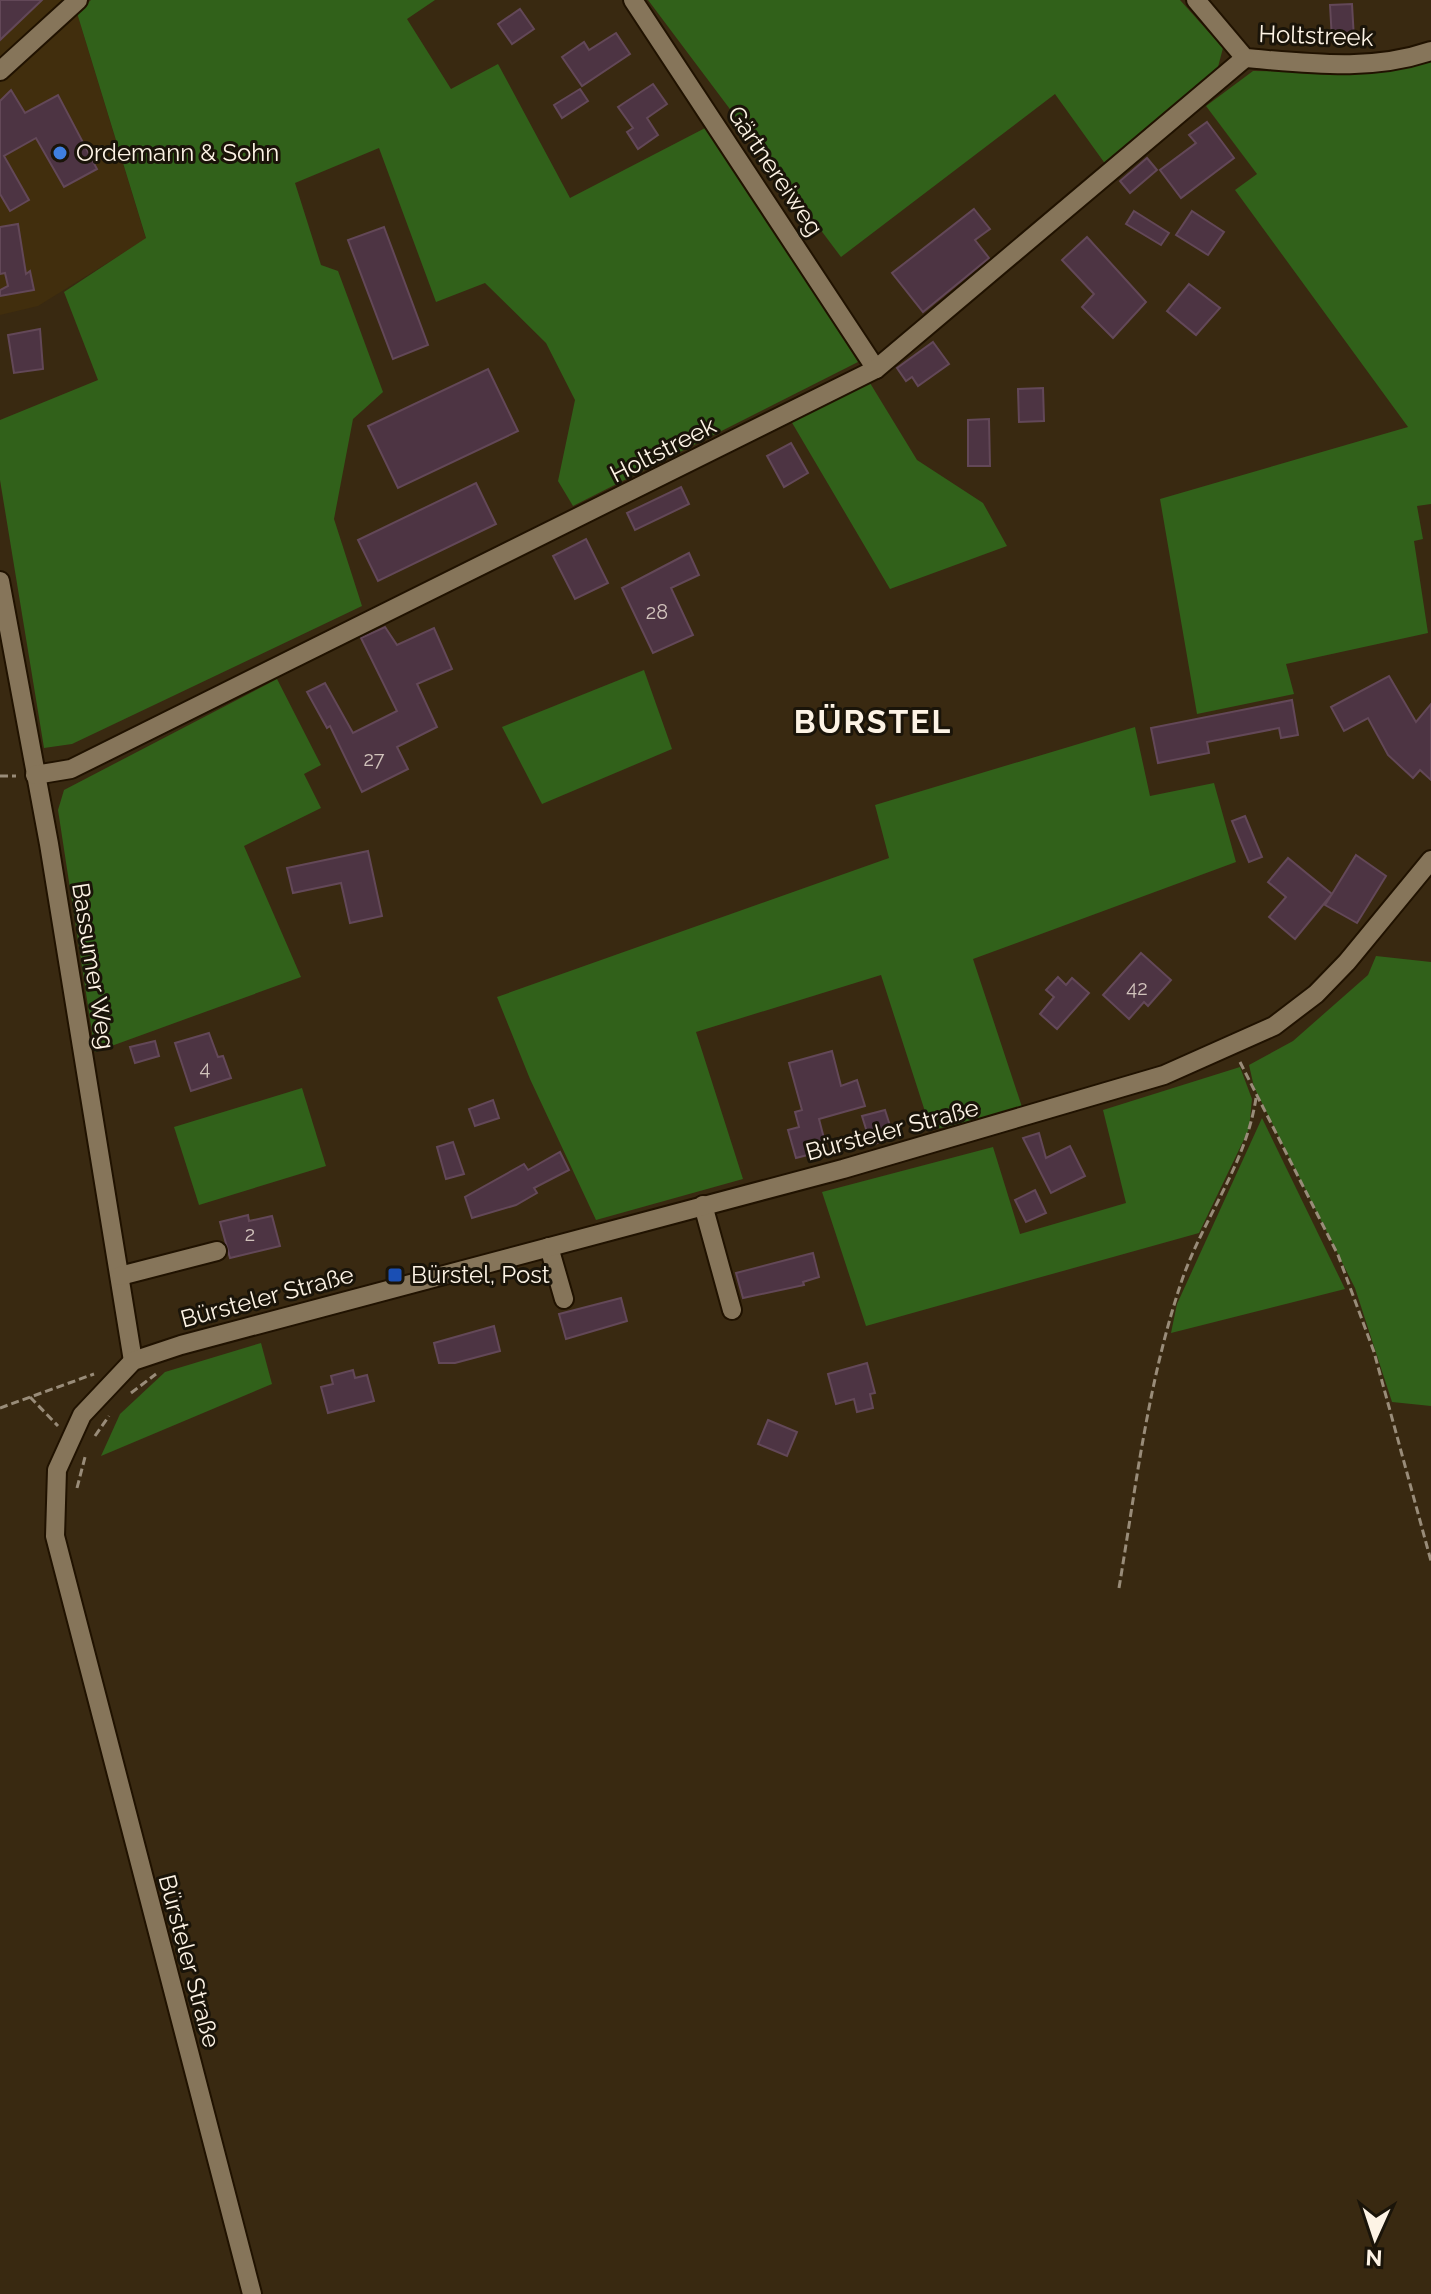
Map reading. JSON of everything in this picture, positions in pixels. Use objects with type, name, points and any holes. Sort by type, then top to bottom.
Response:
[{"type":"street","points":[[0,71],[78,0]]},
{"type":"street","name":"Gärtnereiweg","points":[[633,0],[876,369]]},
{"type":"street","name":"Holtstreek","points":[[1196,0],[1245,58]]},
{"type":"street","name":"Holtstreek","points":[[35,775],[71,769],[876,369],[1245,58],[1338,65],[1381,63],[1431,51]]},
{"type":"street","name":"Bassumer Weg","points":[[0,581],[133,1361]]},
{"type":"street","name":"Bürsteler Straße","points":[[252,2294],[55,1536],[57,1470],[82,1415],[105,1386],[133,1361],[1099,1097],[1164,1075],[1274,1026],[1316,994],[1347,962],[1431,860]]},
{"type":"street","points":[[703,1205],[732,1310]]},
{"type":"street","points":[[549,1247],[564,1299]]},
{"type":"street","points":[[120,1276],[217,1251]]},
{"type":"path","points":[[1233,1046],[1338,1255],[1374,1352],[1431,1561]]},
{"type":"path","points":[[1119,1588],[1162,1351],[1181,1281],[1251,1131],[1256,1097]]},
{"type":"path","points":[[0,1408],[133,1361]]},
{"type":"path","points":[[125,1397],[142,1383]]},
{"type":"path","points":[[30,1397],[57,1425],[72,1434]]},
{"type":"path","points":[[91,1441],[117,1405]]},
{"type":"path","points":[[76,1500],[87,1452]]},
{"type":"shaded area","name":"Ordemann & Sohn","points":[[0,0],[73,0],[146,239],[38,306],[0,315]]},
{"type":"green space","points":[[91,0],[435,0],[407,19],[451,89],[498,64],[570,198],[709,126],[858,362],[573,506],[558,481],[575,400],[546,343],[485,283],[436,302],[379,148],[295,183],[321,265],[338,271],[383,392],[353,419],[334,519],[362,606],[72,744],[44,748],[0,480],[0,420],[98,380],[64,292],[146,238],[77,13]]},
{"type":"green space","points":[[648,0],[1180,0],[1223,48],[1218,67],[1106,165],[1055,94],[841,257]]},
{"type":"green space","points":[[1431,60],[1431,504],[1417,506],[1423,539],[1414,541],[1428,633],[1286,664],[1294,694],[1197,714],[1160,499],[1408,427],[1235,190],[1257,174],[1206,106],[1253,71],[1365,73]]},
{"type":"green space","points":[[870,383],[917,460],[983,503],[1007,546],[890,589],[791,421]]},
{"type":"green space","points":[[644,670],[672,749],[542,804],[502,727]]},
{"type":"green space","points":[[277,679],[321,765],[304,774],[321,808],[244,846],[301,977],[95,1052],[58,810],[64,790]]},
{"type":"green space","points":[[1135,727],[1150,796],[1214,783],[1236,862],[973,959],[1023,1110],[931,1130],[881,975],[696,1032],[743,1179],[596,1220],[530,1079],[497,997],[889,858],[875,805]]},
{"type":"green space","points":[[1376,956],[1431,962],[1431,1406],[1392,1402],[1355,1288],[1254,1087],[1249,1065],[1293,1041],[1368,975]]},
{"type":"green space","points":[[1240,1067],[1252,1099],[1249,1129],[1199,1233],[866,1326],[822,1192],[993,1147],[1020,1234],[1126,1203],[1103,1110]]},
{"type":"green space","points":[[302,1088],[326,1166],[199,1205],[174,1127]]},
{"type":"green space","points":[[1262,1118],[1345,1289],[1171,1333],[1177,1304]]},
{"type":"green space","points":[[261,1343],[272,1384],[101,1456],[120,1414],[165,1372]]},
{"type":"building","points":[[0,0],[42,0],[0,40]]},
{"type":"building","points":[[1352,4],[1354,39],[1332,40],[1330,5]]},
{"type":"building","points":[[520,9],[534,29],[512,44],[498,24]]},
{"type":"building","points":[[616,33],[630,54],[582,86],[562,57],[584,42],[589,50]]},
{"type":"building","points":[[653,84],[667,104],[647,118],[658,135],[638,149],[627,132],[633,128],[618,107]]},
{"type":"building","points":[[580,89],[588,101],[562,118],[554,105]]},
{"type":"building","points":[[11,90],[25,113],[58,95],[97,169],[64,187],[36,138],[4,156],[29,200],[10,211],[0,194],[0,101]]},
{"type":"building","points":[[1207,122],[1234,158],[1181,198],[1160,170],[1196,143],[1189,135]]},
{"type":"building","points":[[1147,158],[1157,170],[1130,193],[1120,181]]},
{"type":"building","points":[[974,209],[990,229],[975,240],[989,258],[923,312],[892,273]]},
{"type":"building","points":[[1134,211],[1169,233],[1161,245],[1126,224]]},
{"type":"building","points":[[1192,211],[1224,232],[1208,255],[1176,235]]},
{"type":"building","points":[[18,224],[26,274],[30,271],[34,290],[0,296],[0,290],[8,286],[5,273],[0,274],[0,227]]},
{"type":"building","points":[[384,227],[428,345],[393,359],[348,240]]},
{"type":"building","points":[[1087,237],[1146,302],[1113,338],[1082,307],[1094,294],[1062,260]]},
{"type":"building","points":[[1189,284],[1220,308],[1196,335],[1167,311]]},
{"type":"building","points":[[40,329],[43,369],[14,373],[8,335]]},
{"type":"building","points":[[933,342],[949,364],[918,386],[912,377],[906,381],[897,368]]},
{"type":"building","points":[[488,369],[518,431],[398,488],[368,426]]},
{"type":"building","points":[[1043,388],[1044,421],[1019,422],[1018,389]]},
{"type":"building","points":[[989,419],[990,466],[968,466],[968,420]]},
{"type":"building","points":[[791,443],[808,473],[784,487],[767,456]]},
{"type":"building","points":[[476,483],[496,524],[378,581],[358,540]]},
{"type":"building","points":[[681,487],[689,504],[635,530],[627,513]]},
{"type":"building","points":[[586,539],[608,583],[575,599],[553,556]]},
{"type":"building","points":[[689,553],[699,575],[671,588],[693,635],[653,653],[622,588]]},
{"type":"building","points":[[385,627],[397,645],[434,628],[452,669],[417,684],[437,727],[397,747],[408,769],[362,792],[330,726],[327,728],[307,692],[325,683],[353,733],[397,711],[361,638]]},
{"type":"building","points":[[1389,676],[1416,722],[1431,704],[1431,780],[1420,770],[1413,778],[1388,755],[1368,718],[1344,731],[1331,707]]},
{"type":"building","points":[[1292,700],[1298,735],[1281,738],[1279,728],[1207,742],[1209,753],[1158,763],[1151,728]]},
{"type":"building","points":[[1245,816],[1262,857],[1249,862],[1232,821]]},
{"type":"building","points":[[368,851],[382,916],[350,923],[341,883],[293,893],[287,868]]},
{"type":"building","points":[[1356,855],[1386,876],[1357,923],[1325,905]]},
{"type":"building","points":[[1288,858],[1332,894],[1295,939],[1269,917],[1286,897],[1268,882]]},
{"type":"building","points":[[1141,953],[1171,980],[1148,1006],[1144,1002],[1129,1019],[1103,995]]},
{"type":"building","points":[[1058,977],[1066,985],[1072,978],[1089,993],[1057,1029],[1040,1014],[1054,997],[1046,990]]},
{"type":"building","points":[[209,1033],[218,1057],[223,1056],[231,1078],[191,1091],[175,1043]]},
{"type":"building","points":[[155,1041],[159,1056],[135,1063],[130,1047]]},
{"type":"building","points":[[832,1051],[841,1086],[857,1080],[865,1106],[819,1119],[827,1150],[796,1158],[788,1130],[799,1127],[795,1112],[802,1110],[789,1063]]},
{"type":"building","points":[[493,1100],[499,1118],[475,1126],[469,1109]]},
{"type":"building","points":[[885,1110],[894,1138],[871,1145],[862,1116]]},
{"type":"building","points":[[1039,1133],[1046,1158],[1070,1146],[1085,1176],[1051,1193],[1023,1138]]},
{"type":"building","points":[[453,1142],[464,1174],[446,1179],[437,1147]]},
{"type":"building","points":[[560,1152],[569,1170],[534,1188],[537,1193],[516,1205],[472,1218],[465,1197],[524,1164],[528,1170]]},
{"type":"building","points":[[1035,1190],[1046,1213],[1026,1222],[1015,1200]]},
{"type":"building","points":[[248,1215],[249,1221],[272,1216],[280,1246],[230,1258],[220,1222]]},
{"type":"building","points":[[813,1253],[819,1277],[803,1282],[804,1285],[743,1298],[736,1273]]},
{"type":"building","points":[[621,1298],[627,1321],[566,1339],[559,1314]]},
{"type":"building","points":[[494,1326],[500,1351],[455,1363],[439,1363],[434,1343]]},
{"type":"building","points":[[867,1363],[875,1393],[870,1394],[873,1408],[857,1412],[854,1399],[836,1404],[828,1374]]},
{"type":"building","points":[[353,1370],[355,1378],[367,1375],[374,1401],[328,1413],[321,1387],[333,1384],[331,1376]]},
{"type":"building","points":[[768,1420],[797,1432],[787,1456],[758,1444]]},
{"type":"place","name":"Ordemann & Sohn","points":[[60,153]]},
{"type":"place","name":"Bürstel, Post","points":[[395,1275]]},
{"type":"district","name":"BÜRSTEL","points":[[873,722]]}]
